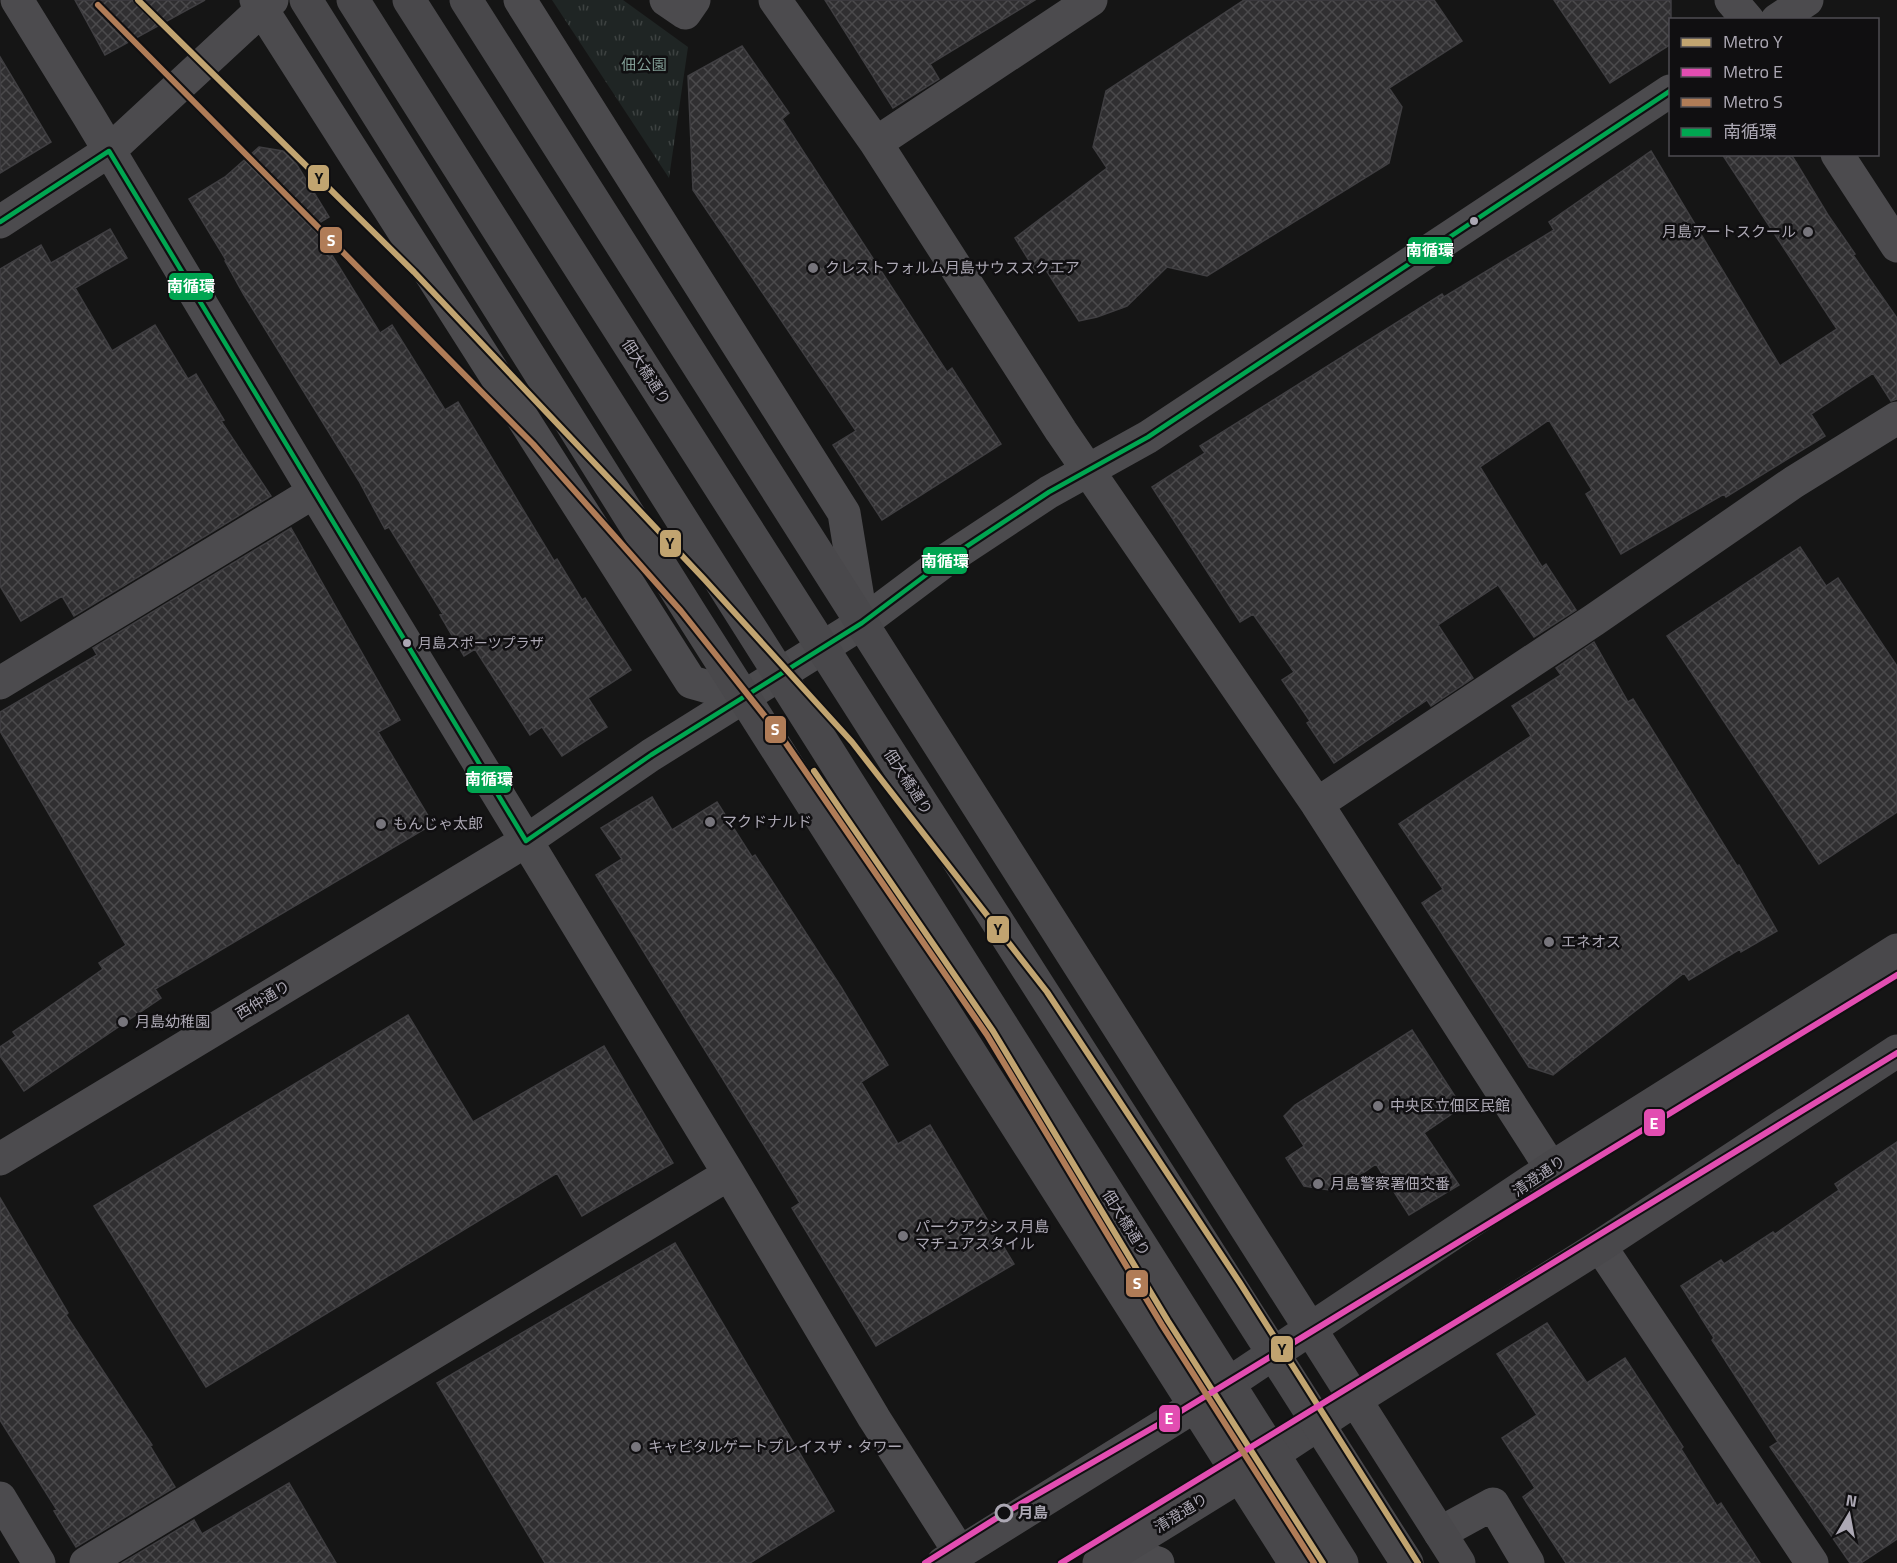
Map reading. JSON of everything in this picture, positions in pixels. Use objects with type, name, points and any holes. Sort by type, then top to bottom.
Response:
[{"type":"main road","points":[[306,0],[685,605],[1295,1563]]},
{"type":"main road","name":"佃大橋通り","points":[[353,0],[1342,1563]]},
{"type":"main road","name":"佃大橋通り","points":[[409,0],[1407,1563]]},
{"type":"main road","points":[[466,0],[1459,1563]]},
{"type":"main road","name":"清澄通り","points":[[951,1558],[1195,1406],[1551,1168],[1897,950]]},
{"type":"main road","name":"清澄通り","points":[[1109,1557],[1600,1246],[1897,1051]]},
{"type":"street","points":[[17,0],[729,1174],[874,1418],[951,1558]]},
{"type":"street","points":[[520,0],[844,513],[862,623]]},
{"type":"street","points":[[666,0],[685,13],[694,0]]},
{"type":"street","points":[[775,0],[876,144],[1061,431],[1317,804],[1551,1168]]},
{"type":"street","points":[[876,144],[1091,0]]},
{"type":"street","points":[[1731,0],[1746,18]]},
{"type":"street","points":[[1780,18],[1807,0]]},
{"type":"street","points":[[0,222],[109,151],[263,3],[691,682],[744,697]]},
{"type":"street","name":"西仲通り","points":[[0,1159],[526,841],[651,755],[862,623],[966,547],[1050,492],[1148,437],[1270,354],[1669,92]]},
{"type":"street","points":[[1838,156],[1897,246]]},
{"type":"street","points":[[1317,804],[1593,620],[1794,482],[1897,418]]},
{"type":"street","points":[[0,683],[314,492]]},
{"type":"street","points":[[86,1563],[729,1174]]},
{"type":"street","points":[[1600,1246],[1812,1563]]},
{"type":"street","points":[[0,1498],[39,1563]]},
{"type":"street","points":[[1440,1533],[1493,1504],[1528,1563]]},
{"type":"street","points":[[1109,1557],[1158,1563]]},
{"type":"green space","name":"佃公園","points":[[552,0],[623,0],[688,47],[669,178]]},
{"type":"building","points":[[75,0],[205,0],[105,55]]},
{"type":"building","points":[[825,0],[1035,0],[930,64],[939,79],[893,108]]},
{"type":"building","points":[[1244,0],[1434,0],[1462,41],[1389,88],[1402,107],[1389,163],[1207,276],[1167,267],[1127,306],[1079,321],[1044,267],[1035,270],[1015,238],[1107,168],[1093,147],[1106,91]]},
{"type":"building","points":[[1554,0],[1671,0],[1669,45],[1610,83]]},
{"type":"building","name":"クレストフォルム月島サウススクエア","points":[[742,46],[789,113],[782,119],[947,372],[952,368],[1001,444],[882,520],[833,445],[856,431],[693,190],[688,76]]},
{"type":"building","points":[[0,57],[51,142],[0,173]]},
{"type":"building","points":[[259,147],[289,152],[329,217],[314,226],[380,333],[392,325],[445,410],[458,402],[554,561],[557,559],[582,600],[585,598],[631,670],[588,698],[607,727],[562,756],[542,727],[530,735],[475,649],[464,656],[440,615],[443,614],[389,527],[385,529],[359,481],[244,295],[189,199],[225,177]]},
{"type":"building","points":[[1651,151],[1780,366],[1837,329],[1723,156],[1792,156],[1855,254],[1853,255],[1897,318],[1897,399],[1891,401],[1873,373],[1811,414],[1825,436],[1726,497],[1724,494],[1621,554],[1586,494],[1592,490],[1549,420],[1480,467],[1542,567],[1546,564],[1576,610],[1534,637],[1498,585],[1438,625],[1473,678],[1431,706],[1427,700],[1334,763],[1307,723],[1310,721],[1282,680],[1294,672],[1253,614],[1240,622],[1152,487],[1205,453],[1200,446],[1442,294],[1444,297],[1554,230],[1549,222]]},
{"type":"building","points":[[110,229],[127,258],[75,288],[112,351],[155,325],[188,379],[196,374],[224,420],[221,421],[271,496],[74,616],[62,596],[21,621],[0,586],[0,269],[41,245],[51,263]]},
{"type":"building","points":[[291,528],[400,720],[378,732],[433,824],[155,989],[161,998],[24,1091],[0,1056],[0,1047],[16,1036],[13,1032],[103,969],[99,963],[126,945],[0,731],[0,712],[97,655],[93,648]]},
{"type":"building","points":[[1800,547],[1826,586],[1838,578],[1897,666],[1897,812],[1819,864],[1667,636]]},
{"type":"building","points":[[1594,642],[1628,702],[1633,699],[1737,866],[1739,865],[1777,931],[1741,952],[1740,949],[1689,980],[1684,973],[1553,1075],[1529,1067],[1422,903],[1443,889],[1399,824],[1531,736],[1512,706],[1561,675],[1556,668]]},
{"type":"building","points":[[652,797],[672,830],[717,802],[752,857],[755,855],[841,987],[888,1065],[861,1082],[898,1144],[930,1125],[1014,1264],[876,1346],[792,1208],[800,1203],[596,875],[622,859],[601,828]]},
{"type":"building","points":[[408,1015],[473,1122],[604,1046],[673,1163],[582,1216],[557,1173],[206,1387],[94,1206]]},
{"type":"building","name":"中央区立佃区民館","points":[[1412,1030],[1462,1107],[1424,1133],[1459,1185],[1409,1215],[1376,1164],[1350,1182],[1331,1181],[1329,1190],[1304,1186],[1286,1158],[1304,1146],[1284,1116],[1295,1105]]},
{"type":"building","points":[[1897,1142],[1897,1539],[1861,1563],[1850,1563],[1770,1447],[1778,1442],[1712,1340],[1714,1338],[1681,1286],[1721,1260],[1724,1264],[1773,1232],[1775,1234],[1839,1190],[1835,1184]]},
{"type":"building","points":[[0,1198],[68,1313],[66,1315],[152,1445],[150,1446],[175,1487],[76,1547],[54,1511],[57,1510],[0,1420]]},
{"type":"building","name":"キャピタルゲートプレイスザ・タワー","points":[[675,1243],[834,1511],[750,1563],[545,1563],[437,1383]]},
{"type":"building","points":[[1547,1323],[1587,1383],[1625,1358],[1683,1447],[1681,1449],[1717,1506],[1721,1503],[1760,1563],[1566,1563],[1523,1497],[1535,1488],[1502,1438],[1537,1415],[1497,1354]]},
{"type":"building","points":[[289,1483],[336,1563],[122,1563],[194,1520],[202,1534]]},
{"type":"metro line","name":"Y","points":[[138,0],[414,272],[704,579],[852,742],[1047,992],[1240,1283],[1418,1563]]},
{"type":"metro line","name":"S","points":[[98,5],[533,444],[681,611],[783,739],[987,1035],[1162,1325],[1314,1563]]},
{"type":"metro line","name":"Y","points":[[814,771],[993,1031],[1168,1321],[1323,1563]]},
{"type":"metro line","name":"E","points":[[925,1563],[1003,1514],[1168,1419],[1897,975]]},
{"type":"metro line","name":"E","points":[[1061,1563],[1897,1053]]},
{"type":"transit line","name":"南循環","points":[[0,222],[109,151],[526,841],[651,755],[862,623],[946,560],[1049,492],[1148,437],[1669,92]]},
{"type":"place","name":"月島アートスクール","points":[[1808,232]]},
{"type":"place","name":"クレストフォルム月島サウススクエア","points":[[813,268]]},
{"type":"place","name":"月島スポーツプラザ","points":[[407,643]]},
{"type":"place","name":"マクドナルド","points":[[710,822]]},
{"type":"place","name":"もんじゃ太郎","points":[[381,824]]},
{"type":"place","name":"エネオス","points":[[1549,942]]},
{"type":"place","name":"月島幼稚園","points":[[123,1022]]},
{"type":"place","name":"中央区立佃区民館","points":[[1378,1106]]},
{"type":"place","name":"月島警察署佃交番","points":[[1318,1184]]},
{"type":"place","name":"パークアクシス月島 マチュアスタイル","points":[[903,1236]]},
{"type":"place","name":"キャピタルゲートプレイスザ・タワー","points":[[636,1447]]},
{"type":"place","name":"月島","points":[[1004,1513]]}]
